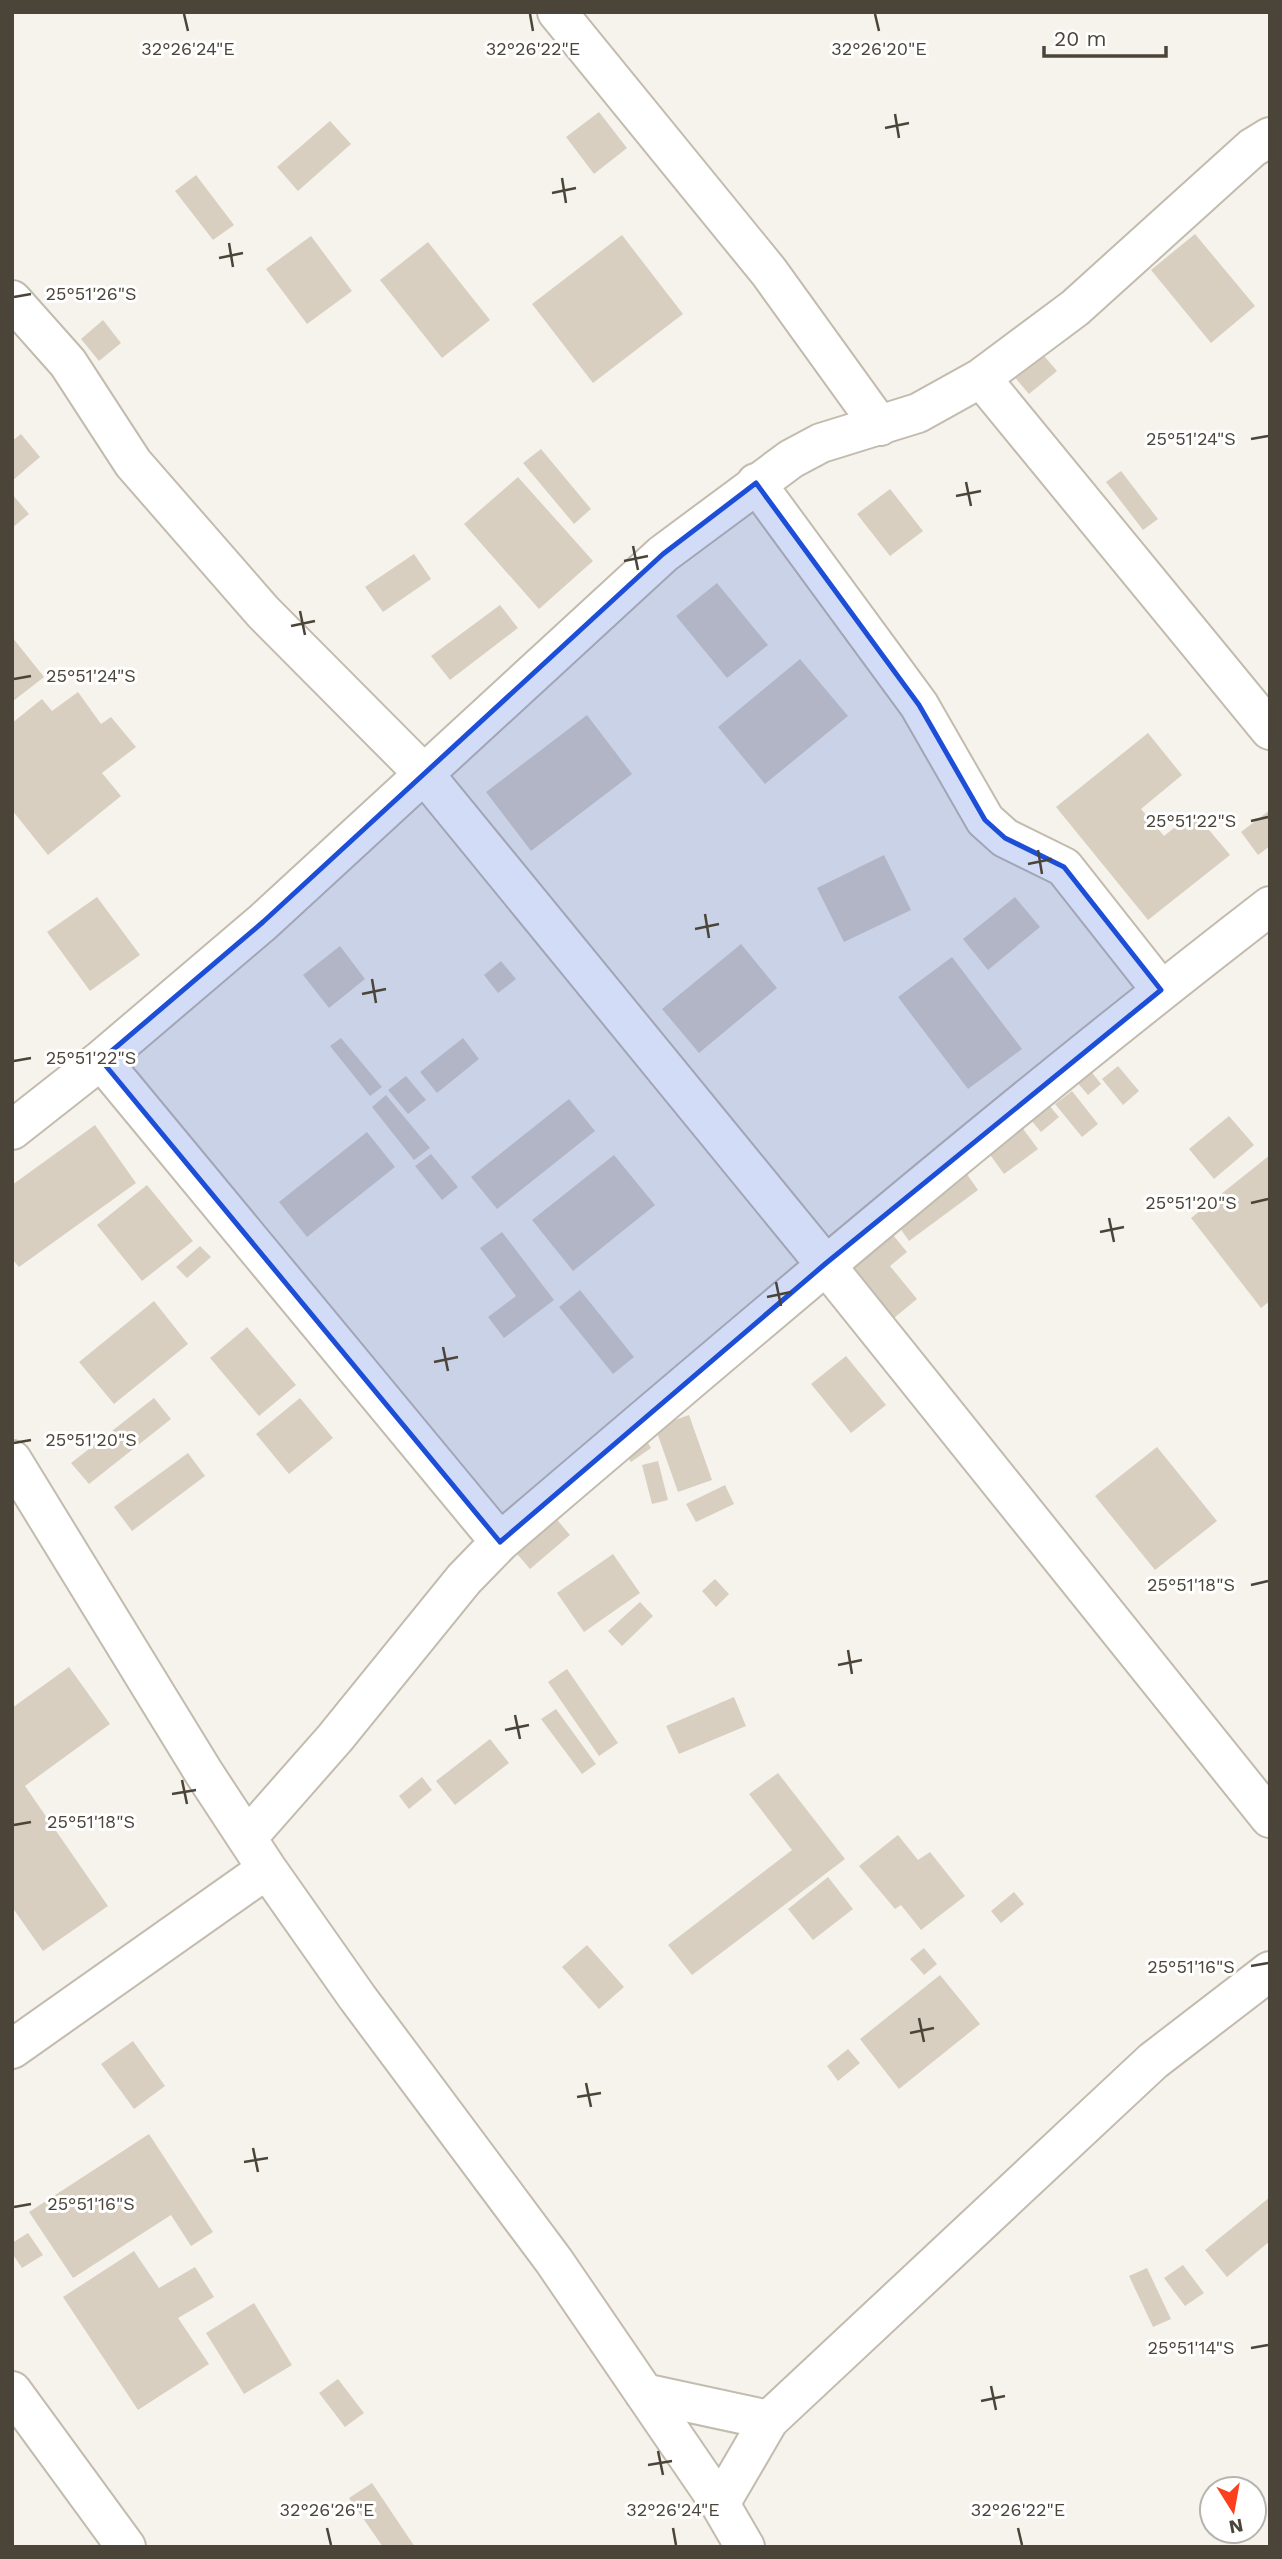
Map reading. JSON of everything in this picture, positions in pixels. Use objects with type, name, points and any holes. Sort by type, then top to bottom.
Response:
[{"type":"street","points":[[558,12],[769,272],[880,425]]},
{"type":"street","points":[[12,1130],[102,1060],[263,922],[663,554],[791,458],[821,443],[918,413],[981,378],[1075,308],[1252,148],[1270,137]]},
{"type":"street","points":[[12,300],[68,363],[107,426],[150,483],[262,612],[425,775],[825,1264],[1270,1818]]},
{"type":"street","points":[[981,378],[1270,730]]},
{"type":"street","points":[[756,483],[919,705],[985,820],[1005,838],[1064,867],[1161,990]]},
{"type":"street","points":[[12,2049],[257,1853],[335,1738],[464,1579],[500,1542],[825,1264],[1161,990],[1270,906]]},
{"type":"street","points":[[102,1060],[500,1542]]},
{"type":"street","points":[[12,1460],[257,1853],[358,1997],[554,2261],[720,2504],[745,2547]]},
{"type":"street","points":[[720,2504],[769,2420],[1153,2061],[1270,1971]]},
{"type":"street","points":[[12,2391],[125,2547]]},
{"type":"street","points":[[644,2393],[769,2420]]},
{"type":"highlighted area","points":[[756,483],[919,705],[985,820],[1005,838],[1064,867],[1161,990],[825,1264],[500,1542],[101,1060],[263,922],[663,554]]},
{"type":"building","points":[[599,112],[627,148],[594,174],[566,137]]},
{"type":"building","points":[[330,121],[351,144],[298,191],[277,167]]},
{"type":"building","points":[[196,175],[234,225],[213,240],[175,191]]},
{"type":"building","points":[[1195,234],[1255,306],[1211,343],[1151,270]]},
{"type":"building","points":[[622,235],[683,314],[593,383],[532,304]]},
{"type":"building","points":[[311,236],[352,291],[307,324],[266,269]]},
{"type":"building","points":[[428,242],[490,320],[442,358],[380,280]]},
{"type":"building","points":[[103,320],[121,343],[99,361],[81,339]]},
{"type":"building","points":[[1040,351],[1057,371],[1029,394],[1012,374]]},
{"type":"building","points":[[21,434],[40,457],[12,481],[12,441]]},
{"type":"building","points":[[541,449],[591,509],[574,524],[523,463]]},
{"type":"building","points":[[1121,471],[1158,519],[1143,530],[1106,482]]},
{"type":"building","points":[[518,477],[593,561],[539,609],[464,524]]},
{"type":"building","points":[[890,489],[923,531],[890,556],[857,514]]},
{"type":"building","points":[[12,494],[29,514],[12,528]]},
{"type":"building","points":[[414,554],[431,579],[383,612],[365,587]]},
{"type":"building","points":[[717,583],[768,645],[727,678],[676,616]]},
{"type":"building","points":[[500,605],[518,628],[450,680],[431,656]]},
{"type":"building","points":[[12,637],[44,677],[12,702]]},
{"type":"building","points":[[800,659],[848,716],[765,784],[718,727]]},
{"type":"building","points":[[78,692],[101,724],[111,717],[136,747],[102,773],[121,796],[48,855],[12,810],[12,723],[42,699],[52,711]]},
{"type":"building","points":[[587,715],[632,774],[531,851],[486,792]]},
{"type":"building","points":[[1148,733],[1182,775],[1141,809],[1164,836],[1194,812],[1230,855],[1148,920],[1056,807]]},
{"type":"building","points":[[1270,810],[1270,846],[1258,855],[1241,832]]},
{"type":"building","points":[[884,855],[911,910],[844,942],[817,888]]},
{"type":"building","points":[[97,897],[140,955],[90,991],[47,932]]},
{"type":"building","points":[[1015,897],[1040,927],[988,970],[963,939]]},
{"type":"building","points":[[741,944],[777,988],[699,1053],[662,1009]]},
{"type":"building","points":[[340,946],[365,979],[329,1008],[303,975]]},
{"type":"building","points":[[952,957],[1022,1049],[968,1089],[898,997]]},
{"type":"building","points":[[501,961],[516,979],[498,993],[484,975]]},
{"type":"building","points":[[341,1038],[382,1087],[370,1096],[330,1046]]},
{"type":"building","points":[[463,1038],[479,1059],[437,1093],[420,1072]]},
{"type":"building","points":[[1118,1066],[1139,1091],[1123,1105],[1102,1079]]},
{"type":"building","points":[[1090,1070],[1101,1084],[1088,1095],[1076,1081]]},
{"type":"building","points":[[406,1076],[426,1100],[408,1114],[388,1090]]},
{"type":"building","points":[[1072,1091],[1098,1124],[1082,1137],[1055,1104]]},
{"type":"building","points":[[386,1095],[430,1148],[414,1160],[372,1107]]},
{"type":"building","points":[[569,1099],[595,1131],[497,1209],[471,1177]]},
{"type":"building","points":[[1048,1104],[1059,1117],[1041,1132],[1030,1119]]},
{"type":"building","points":[[1229,1116],[1254,1145],[1214,1179],[1189,1149]]},
{"type":"building","points":[[95,1125],[136,1183],[19,1267],[12,1259],[12,1185]]},
{"type":"building","points":[[1021,1126],[1038,1149],[1004,1174],[988,1152]]},
{"type":"building","points":[[367,1132],[395,1167],[307,1237],[279,1202]]},
{"type":"building","points":[[431,1154],[458,1187],[442,1200],[415,1166]]},
{"type":"building","points":[[614,1155],[655,1205],[573,1271],[532,1220]]},
{"type":"building","points":[[1270,1155],[1270,1301],[1261,1308],[1191,1218]]},
{"type":"building","points":[[964,1170],[978,1190],[909,1241],[895,1221]]},
{"type":"building","points":[[147,1185],[193,1241],[142,1281],[97,1225]]},
{"type":"building","points":[[888,1229],[907,1252],[890,1266],[917,1299],[894,1318],[848,1261]]},
{"type":"building","points":[[502,1232],[554,1300],[504,1338],[488,1317],[516,1296],[480,1248]]},
{"type":"building","points":[[200,1246],[211,1257],[187,1278],[176,1267]]},
{"type":"building","points":[[580,1290],[634,1357],[613,1374],[559,1307]]},
{"type":"building","points":[[154,1301],[188,1344],[114,1404],[79,1362]]},
{"type":"building","points":[[247,1327],[296,1385],[259,1416],[210,1358]]},
{"type":"building","points":[[846,1356],[886,1405],[851,1433],[811,1384]]},
{"type":"building","points":[[154,1398],[171,1419],[89,1484],[71,1463]]},
{"type":"building","points":[[300,1398],[333,1438],[289,1474],[256,1434]]},
{"type":"building","points":[[689,1415],[712,1480],[678,1492],[655,1427]]},
{"type":"building","points":[[643,1435],[651,1448],[631,1462],[622,1449]]},
{"type":"building","points":[[1157,1447],[1217,1521],[1155,1570],[1095,1496]]},
{"type":"building","points":[[188,1453],[205,1476],[132,1531],[114,1507]]},
{"type":"building","points":[[658,1461],[668,1500],[652,1504],[642,1465]]},
{"type":"building","points":[[725,1485],[734,1504],[696,1522],[686,1504]]},
{"type":"building","points":[[547,1508],[570,1535],[530,1569],[506,1541]]},
{"type":"building","points":[[613,1554],[640,1593],[584,1632],[557,1593]]},
{"type":"building","points":[[715,1579],[729,1594],[716,1607],[702,1591]]},
{"type":"building","points":[[640,1602],[653,1616],[622,1646],[608,1631]]},
{"type":"building","points":[[69,1667],[110,1724],[25,1786],[108,1906],[43,1951],[12,1907],[12,1708]]},
{"type":"building","points":[[567,1669],[618,1743],[599,1756],[548,1682]]},
{"type":"building","points":[[734,1697],[746,1726],[679,1754],[666,1726]]},
{"type":"building","points":[[556,1709],[596,1764],[582,1774],[541,1719]]},
{"type":"building","points":[[490,1739],[509,1763],[455,1805],[436,1781]]},
{"type":"building","points":[[778,1773],[845,1859],[692,1975],[668,1945],[792,1850],[749,1794]]},
{"type":"building","points":[[422,1777],[432,1790],[409,1809],[399,1796]]},
{"type":"building","points":[[898,1835],[918,1860],[930,1852],[965,1896],[921,1930],[901,1905],[895,1909],[859,1866]]},
{"type":"building","points":[[828,1877],[853,1909],[813,1940],[788,1909]]},
{"type":"building","points":[[1014,1892],[1024,1904],[1001,1923],[991,1911]]},
{"type":"building","points":[[587,1945],[624,1987],[599,2009],[562,1967]]},
{"type":"building","points":[[924,1948],[937,1964],[924,1975],[910,1959]]},
{"type":"building","points":[[940,1975],[980,2024],[899,2089],[860,2039]]},
{"type":"building","points":[[133,2041],[165,2086],[134,2109],[101,2064]]},
{"type":"building","points":[[848,2049],[860,2063],[838,2081],[827,2066]]},
{"type":"building","points":[[149,2134],[213,2232],[191,2246],[171,2215],[73,2278],[29,2212]]},
{"type":"building","points":[[1270,2197],[1270,2241],[1227,2277],[1205,2250]]},
{"type":"building","points":[[28,2233],[43,2255],[22,2268],[12,2253],[12,2243]]},
{"type":"building","points":[[134,2251],[159,2288],[195,2267],[214,2297],[178,2318],[209,2364],[138,2410],[63,2297]]},
{"type":"building","points":[[1183,2265],[1204,2293],[1185,2306],[1164,2278]]},
{"type":"building","points":[[1147,2268],[1171,2319],[1153,2327],[1129,2276]]},
{"type":"building","points":[[254,2303],[292,2365],[244,2394],[206,2333]]},
{"type":"building","points":[[338,2379],[364,2413],[345,2427],[319,2393]]},
{"type":"building","points":[[372,2483],[415,2547],[383,2547],[349,2498]]}]
